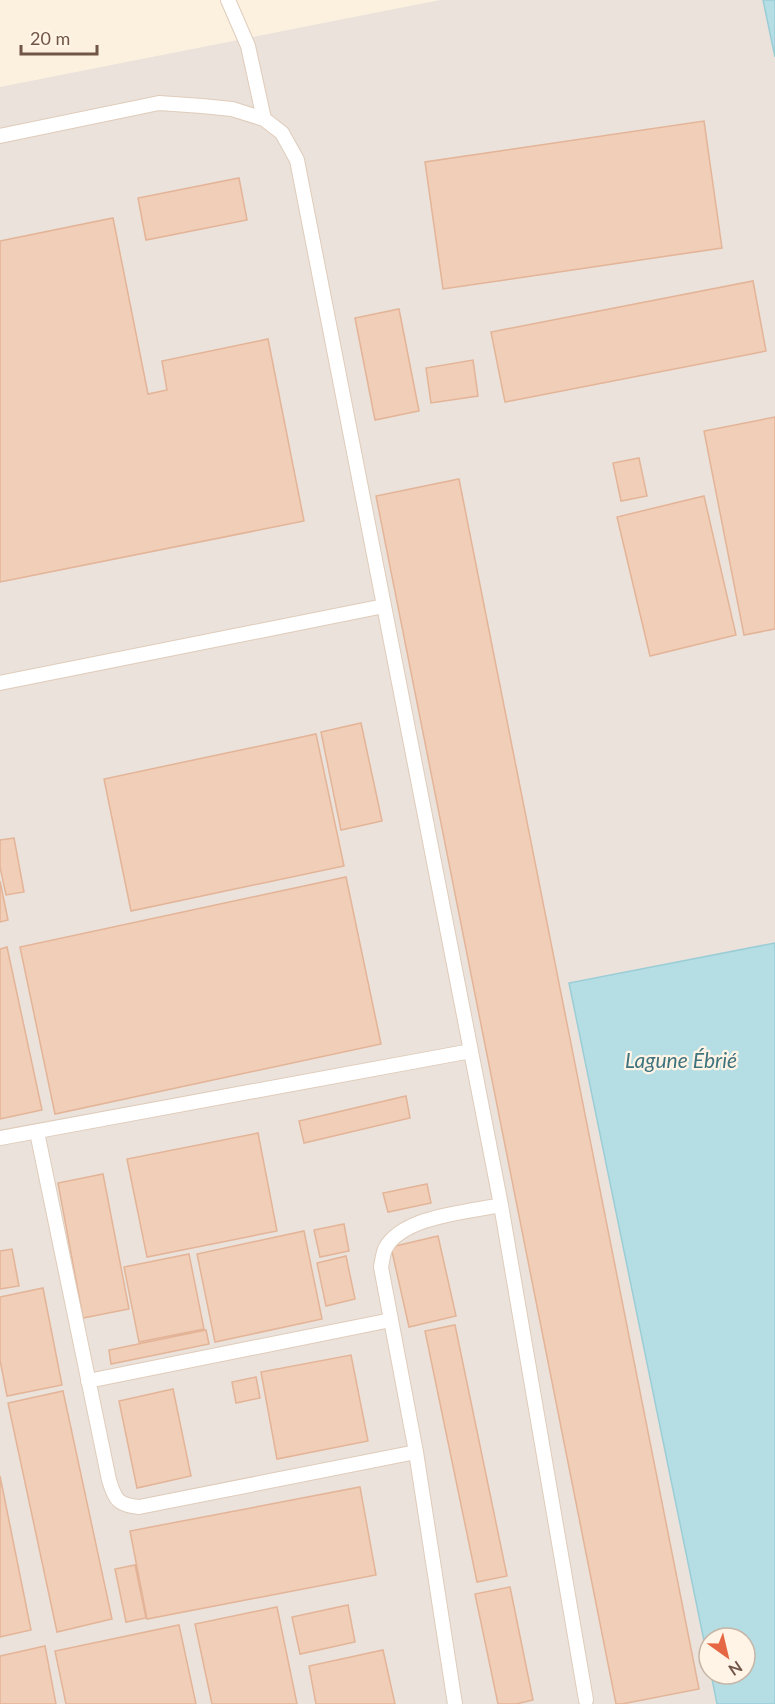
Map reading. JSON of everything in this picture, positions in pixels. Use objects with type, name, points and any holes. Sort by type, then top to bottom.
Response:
[{"type":"lane","points":[[228,0],[248,46],[264,119]]},
{"type":"lane","points":[[0,136],[159,103],[232,109],[264,119],[282,133],[297,160],[501,1205],[584,1703]]},
{"type":"lane","points":[[0,683],[384,606]]},
{"type":"lane","points":[[0,1138],[471,1050]]},
{"type":"lane","points":[[37,1132],[88,1382],[112,1491],[116,1500],[126,1506],[139,1507],[416,1452]]},
{"type":"lane","points":[[455,1704],[416,1452],[381,1267],[386,1249],[396,1236],[412,1225],[501,1205]]},
{"type":"lane","points":[[88,1382],[391,1320]]},
{"type":"shaded area","points":[[440,0],[763,0],[775,57],[775,943],[570,983],[701,1626],[697,1626],[697,1686],[713,1686],[717,1704],[0,1704],[0,87]]},
{"type":"water","points":[[763,0],[775,0],[775,57]]},
{"type":"water","name":"Lagune Ébrié","points":[[775,943],[775,1704],[717,1704],[713,1686],[757,1686],[757,1626],[701,1626],[569,983]]},
{"type":"building","points":[[704,121],[722,248],[443,289],[425,162]]},
{"type":"building","points":[[239,178],[247,220],[146,240],[138,198]]},
{"type":"building","points":[[113,218],[148,394],[167,390],[162,361],[268,339],[304,521],[0,582],[0,241]]},
{"type":"building","points":[[753,281],[766,351],[505,402],[491,332]]},
{"type":"building","points":[[399,309],[419,411],[375,420],[355,318]]},
{"type":"building","points":[[473,360],[478,396],[431,403],[426,368]]},
{"type":"building","points":[[775,417],[775,629],[744,635],[704,431]]},
{"type":"building","points":[[639,458],[647,496],[621,501],[613,463]]},
{"type":"building","points":[[459,479],[699,1689],[616,1704],[376,496]]},
{"type":"building","points":[[704,496],[736,635],[650,656],[617,517]]},
{"type":"building","points":[[361,723],[382,821],[341,830],[321,732]]},
{"type":"building","points":[[316,734],[344,866],[131,911],[104,779]]},
{"type":"building","points":[[14,838],[24,892],[6,895],[0,867],[0,840]]},
{"type":"building","points":[[346,877],[381,1044],[55,1114],[20,947]]},
{"type":"building","points":[[0,881],[8,920],[0,922]]},
{"type":"building","points":[[7,947],[42,1110],[0,1119],[0,949]]},
{"type":"building","points":[[406,1096],[410,1118],[304,1143],[299,1121]]},
{"type":"building","points":[[258,1133],[277,1231],[147,1257],[127,1159]]},
{"type":"building","points":[[103,1174],[129,1309],[83,1318],[58,1183]]},
{"type":"building","points":[[427,1184],[431,1203],[388,1212],[383,1193]]},
{"type":"building","points":[[344,1224],[349,1251],[320,1257],[314,1230]]},
{"type":"building","points":[[304,1231],[322,1319],[215,1342],[197,1254]]},
{"type":"building","points":[[438,1236],[456,1316],[409,1327],[391,1247]]},
{"type":"building","points":[[12,1249],[19,1286],[0,1289],[0,1251]]},
{"type":"building","points":[[189,1254],[204,1329],[139,1342],[124,1267]]},
{"type":"building","points":[[346,1256],[355,1299],[326,1306],[317,1263]]},
{"type":"building","points":[[43,1288],[62,1385],[7,1396],[0,1360],[0,1297]]},
{"type":"building","points":[[455,1325],[507,1576],[477,1582],[425,1331]]},
{"type":"building","points":[[206,1330],[209,1344],[111,1364],[109,1350]]},
{"type":"building","points":[[351,1355],[368,1441],[277,1459],[261,1372]]},
{"type":"building","points":[[256,1377],[260,1398],[236,1403],[232,1382]]},
{"type":"building","points":[[173,1389],[191,1476],[137,1488],[119,1401]]},
{"type":"building","points":[[63,1391],[112,1619],[57,1632],[8,1403]]},
{"type":"building","points":[[0,1476],[31,1630],[0,1637]]},
{"type":"building","points":[[360,1487],[376,1575],[147,1619],[130,1531]]},
{"type":"building","points":[[135,1565],[146,1618],[126,1622],[115,1569]]},
{"type":"building","points":[[510,1587],[533,1700],[516,1704],[498,1704],[475,1594]]},
{"type":"building","points":[[348,1605],[355,1642],[300,1654],[292,1617]]},
{"type":"building","points":[[277,1607],[297,1704],[212,1704],[195,1624]]},
{"type":"building","points":[[179,1625],[196,1704],[66,1704],[55,1651]]},
{"type":"building","points":[[45,1646],[56,1704],[0,1704],[0,1656]]},
{"type":"building","points":[[383,1650],[395,1704],[316,1704],[309,1666]]}]
